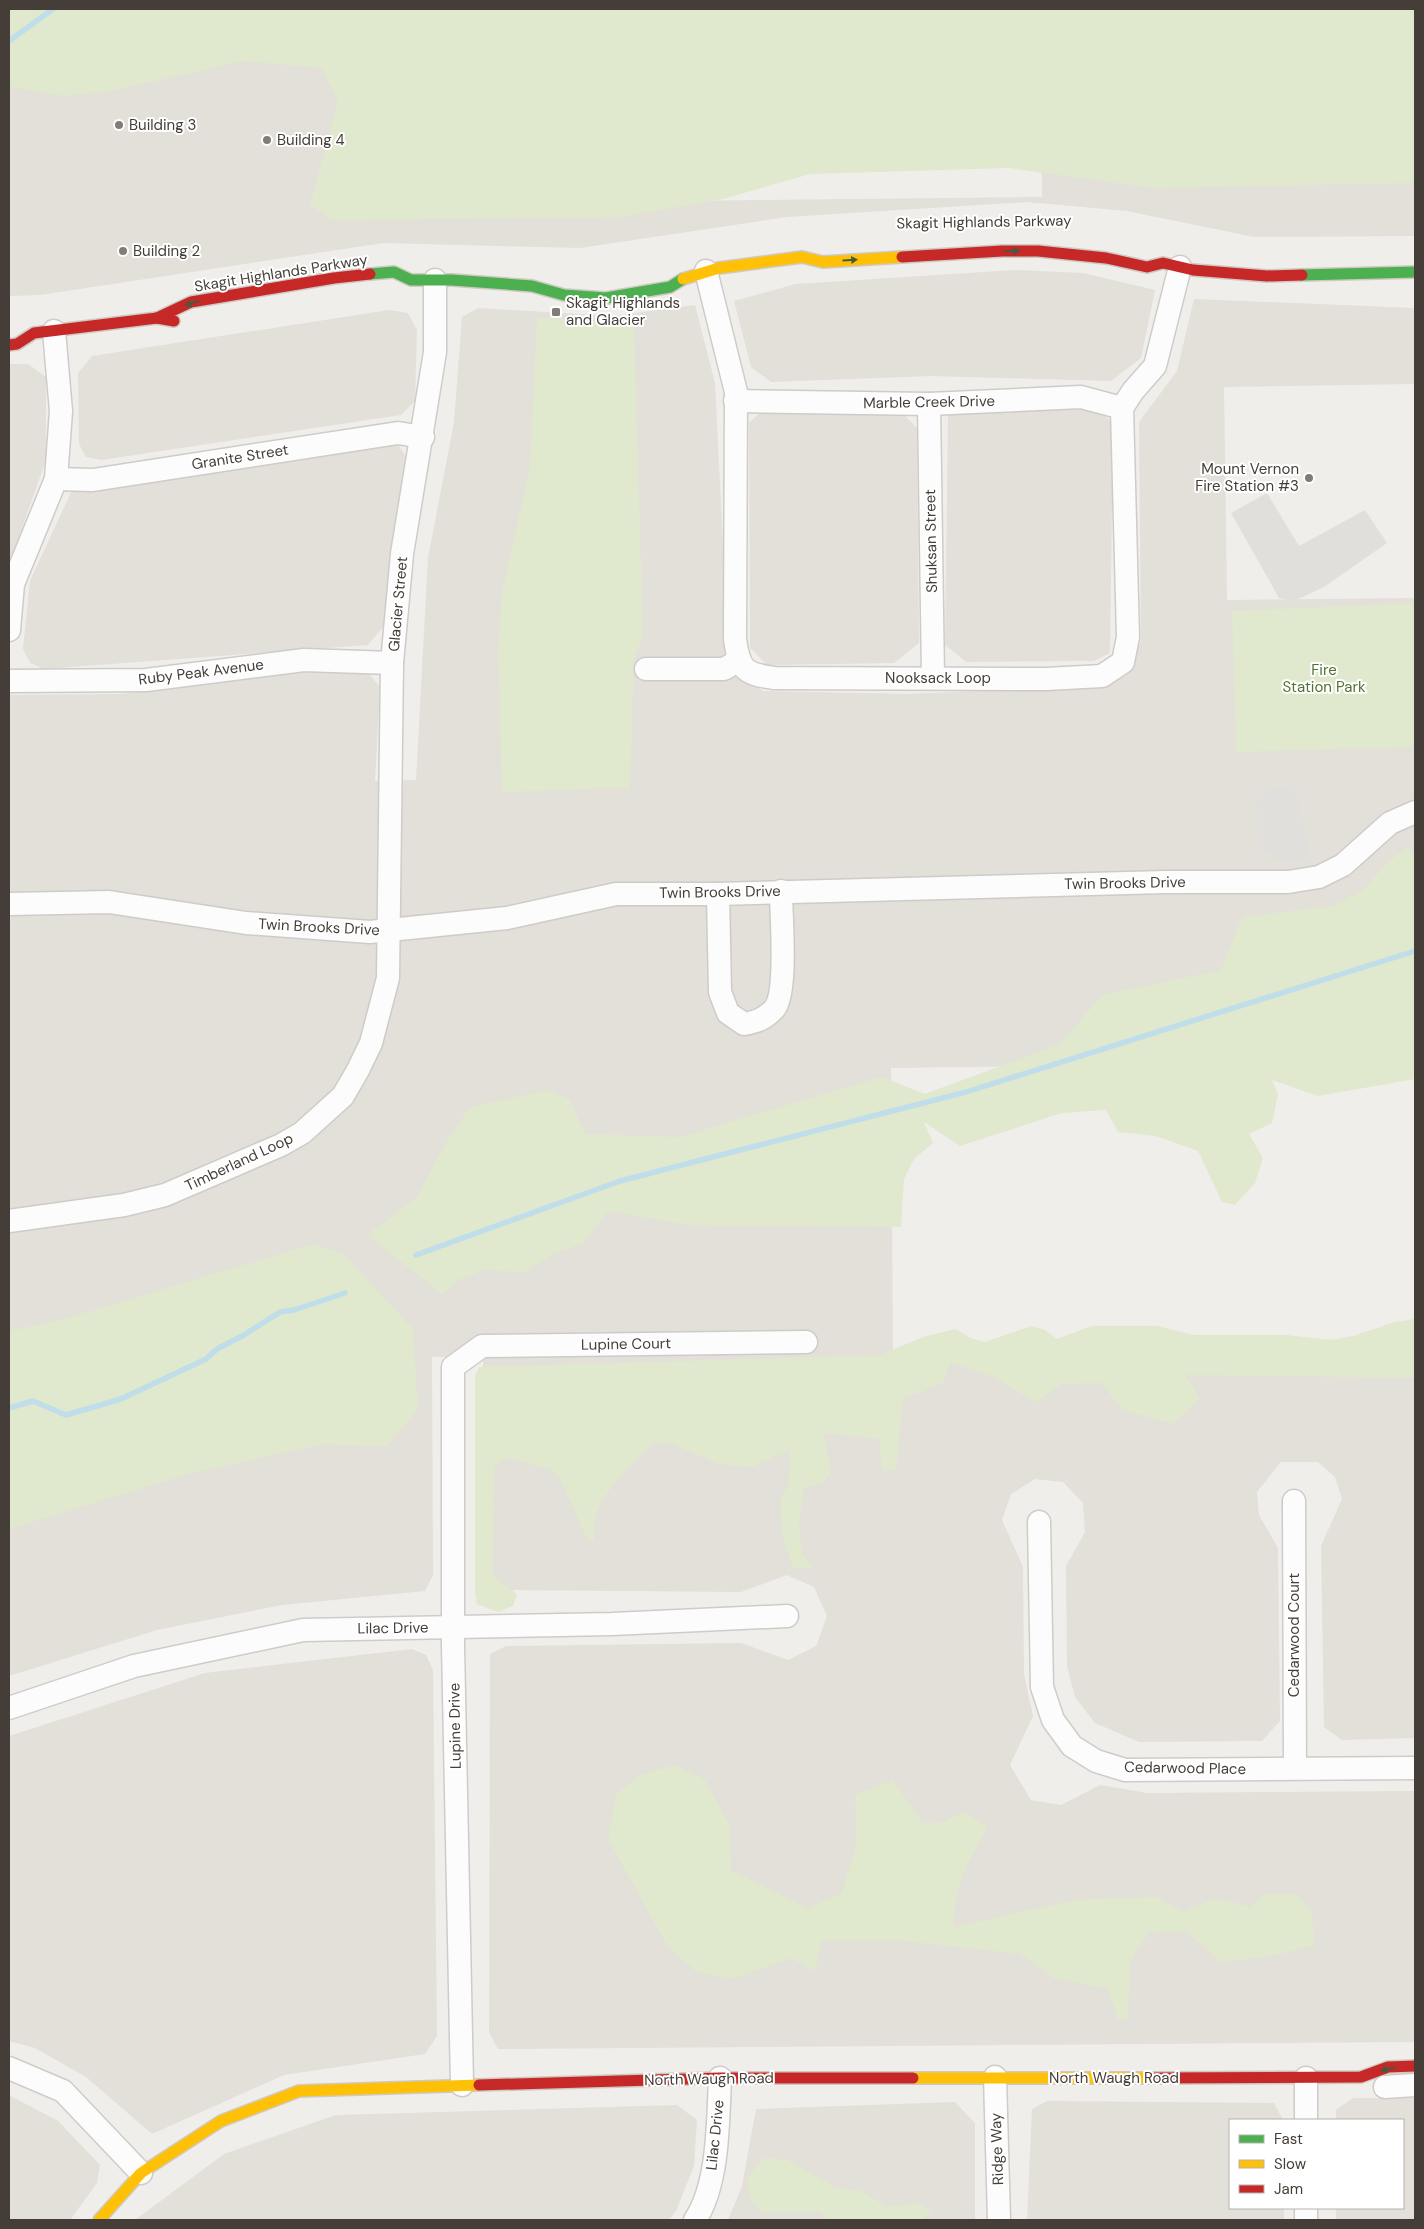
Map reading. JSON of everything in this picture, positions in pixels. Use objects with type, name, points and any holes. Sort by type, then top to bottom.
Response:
[{"type":"street","name":"Skagit Highlands Parkway","points":[[802,257],[816,248]]},
{"type":"street","points":[[1122,408],[1133,391],[1155,366],[1172,265],[1154,249]]},
{"type":"street","name":"Skagit Highlands Parkway","points":[[673,272],[697,274],[802,257],[823,262],[1002,251],[1038,251],[1097,256],[1147,268],[1172,265],[1267,276],[1415,272]]},
{"type":"street","name":"Skagit Highlands Parkway","points":[[157,318],[191,302],[334,278],[394,272],[411,280],[532,286],[564,295],[606,298],[644,293],[670,287],[697,274]]},
{"type":"street","points":[[646,669],[724,669],[738,661],[735,639],[736,392],[697,274]]},
{"type":"street","name":"Skagit Highlands Parkway","points":[[396,288],[411,280]]},
{"type":"street","name":"Glacier Street","points":[[387,931],[392,663],[402,554],[423,437],[435,352],[435,280]]},
{"type":"street","name":"Skagit Highlands Parkway","points":[[532,286],[558,280]]},
{"type":"street","name":"Skagit Highlands Parkway","points":[[9,345],[17,344],[38,330],[157,318],[176,321],[185,320]]},
{"type":"street","points":[[9,630],[13,584],[56,479],[61,411],[38,330]]},
{"type":"street","name":"Marble Creek Drive","points":[[735,401],[929,404],[1080,397],[1122,408]]},
{"type":"street","name":"Shuksan Street","points":[[929,404],[933,678]]},
{"type":"street","name":"Nooksack Loop","points":[[738,661],[753,676],[774,678],[1046,679],[1102,676],[1123,662],[1128,637],[1122,408]]},
{"type":"street","name":"Granite Street","points":[[56,479],[93,480],[398,433],[423,437]]},
{"type":"street","name":"Ruby Peak Avenue","points":[[9,682],[146,680],[304,660],[392,663]]},
{"type":"street","name":"Twin Brooks Drive","points":[[9,904],[108,902],[255,923],[370,932],[507,918],[616,894],[718,894],[1165,882],[1288,882],[1319,877],[1343,865],[1390,823],[1415,812]]},
{"type":"street","points":[[718,894],[720,992],[728,1013],[744,1024],[760,1021],[776,1008],[782,986],[780,891]]},
{"type":"street","name":"Timberland Loop","points":[[9,1221],[124,1205],[165,1196],[281,1145],[302,1132],[343,1096],[371,1043],[388,978],[387,931]]},
{"type":"street","name":"Lupine Court","points":[[453,1367],[482,1346],[806,1342]]},
{"type":"street","name":"Lupine Drive","points":[[453,1367],[453,1626],[462,2085]]},
{"type":"street","name":"Cedarwood Court","points":[[1294,1501],[1295,1768]]},
{"type":"street","name":"Cedarwood Place","points":[[1039,1522],[1042,1688],[1053,1720],[1072,1746],[1096,1761],[1125,1770],[1415,1768]]},
{"type":"street","name":"Lilac Drive","points":[[9,1708],[134,1666],[303,1630],[612,1624],[787,1616]]},
{"type":"street","name":"North Waugh Road","points":[[99,2220],[141,2173],[221,2121],[299,2092],[462,2085],[720,2078],[1361,2077],[1388,2068],[1415,2066]]},
{"type":"street","points":[[9,2068],[63,2091],[141,2173]]},
{"type":"street","name":"Ridge Way","points":[[995,2077],[999,2220]]},
{"type":"street","name":"North Waugh Road","points":[[1361,2077],[1385,2087],[1415,2086]]},
{"type":"street","name":"Lilac Drive","points":[[694,2220],[699,2214],[711,2179],[717,2144],[720,2078]]},
{"type":"street","points":[[1306,2078],[1306,2119]]},
{"type":"shaded area","points":[[9,9],[455,9],[580,202],[1042,197],[1041,9],[1415,9],[1415,236],[1254,237],[1127,211],[1026,202],[787,217],[580,248],[383,243],[40,295],[9,296]]},
{"type":"shaded area","points":[[1015,270],[1083,273],[1155,290],[1141,358],[1111,381],[932,376],[771,382],[751,367],[734,301],[796,284]]},
{"type":"shaded area","points":[[1194,299],[1415,308],[1415,384],[1224,387],[1227,600],[1415,598],[1415,1061],[891,1068],[893,1354],[1415,1347],[1415,1738],[1342,1740],[1324,1727],[1321,1546],[1342,1499],[1335,1477],[1318,1462],[1281,1462],[1257,1492],[1259,1515],[1278,1548],[1280,1721],[1262,1741],[1139,1742],[1095,1723],[1075,1697],[1067,1666],[1066,1566],[1085,1532],[1083,1503],[1063,1482],[1035,1479],[1011,1494],[1002,1520],[1023,1567],[1024,1674],[1033,1716],[1010,1765],[1031,1800],[1061,1805],[1100,1785],[1147,1793],[1415,1791],[1415,2042],[498,2049],[489,2032],[490,1654],[506,1646],[741,1643],[788,1660],[816,1646],[827,1616],[814,1587],[787,1575],[741,1592],[493,1590],[485,1574],[483,1357],[432,1357],[433,1575],[425,1591],[282,1605],[157,1630],[9,1676],[9,695],[120,694],[310,671],[367,672],[380,687],[375,781],[416,780],[428,558],[454,422],[462,317],[478,308],[612,316],[695,305],[715,383],[729,667],[763,691],[908,694],[1102,686],[1132,668],[1141,640],[1139,422],[1177,371]]},
{"type":"shaded area","points":[[389,310],[408,313],[417,330],[415,401],[401,415],[101,460],[86,457],[79,444],[78,373],[92,356]]},
{"type":"shaded area","points":[[9,364],[28,364],[46,377],[46,460],[9,565]]},
{"type":"shaded area","points":[[1092,405],[1113,425],[1110,653],[1094,661],[966,662],[945,645],[948,414]]},
{"type":"shaded area","points":[[896,407],[917,428],[919,643],[894,663],[767,665],[750,648],[749,423],[764,409]]},
{"type":"shaded area","points":[[396,441],[406,457],[383,627],[368,645],[44,669],[30,663],[23,649],[30,581],[73,488]]},
{"type":"shaded area","points":[[1267,493],[1299,546],[1365,510],[1387,543],[1324,587],[1294,601],[1279,598],[1231,513]]},
{"type":"shaded area","points":[[1295,785],[1310,857],[1294,861],[1273,860],[1271,852],[1259,851],[1256,794]]},
{"type":"shaded area","points":[[412,1649],[426,1655],[433,1670],[437,2036],[425,2054],[284,2075],[152,2134],[86,2077],[35,2048],[9,2041],[9,1736],[205,1673]]},
{"type":"shaded area","points":[[9,2095],[58,2121],[100,2165],[97,2183],[70,2220],[9,2220]]},
{"type":"shaded area","points":[[1353,2098],[1415,2098],[1415,2220],[1336,2220],[1336,2209],[1404,2209],[1404,2119],[1336,2119],[1336,2110]]},
{"type":"shaded area","points":[[1047,2101],[1274,2103],[1282,2119],[1229,2119],[1229,2209],[1284,2209],[1284,2220],[1027,2220],[1032,2109]]},
{"type":"shaded area","points":[[955,2102],[975,2123],[975,2220],[728,2220],[742,2186],[756,2109]]},
{"type":"shaded area","points":[[677,2105],[697,2120],[694,2166],[676,2211],[669,2220],[135,2220],[224,2154],[336,2115]]},
{"type":"green space","points":[[9,9],[1415,9],[1415,183],[1152,188],[1009,168],[810,174],[723,199],[623,217],[332,220],[310,205],[338,102],[321,68],[243,61],[112,91],[63,96],[9,87]]},
{"type":"green space","points":[[537,317],[634,325],[643,637],[634,658],[630,788],[502,792],[498,652],[502,592],[530,467]]},
{"type":"green space","name":"Fire Station Park","points":[[1415,603],[1415,747],[1236,752],[1232,611]]},
{"type":"green space","points":[[1406,848],[1415,853],[1415,1079],[1318,1096],[1272,1080],[1278,1094],[1272,1123],[1249,1134],[1263,1158],[1255,1183],[1235,1205],[1222,1202],[1198,1151],[1156,1136],[1118,1132],[1106,1110],[1062,1113],[960,1146],[924,1122],[933,1143],[914,1159],[904,1179],[901,1227],[688,1225],[608,1211],[584,1243],[553,1254],[525,1272],[485,1270],[459,1280],[442,1294],[367,1235],[416,1198],[448,1139],[470,1107],[548,1090],[569,1099],[586,1134],[679,1137],[881,1077],[925,1094],[1060,1044],[1102,995],[1221,970],[1242,917],[1331,906],[1362,891],[1389,861]]},
{"type":"green space","points":[[313,1244],[344,1254],[413,1329],[418,1409],[387,1446],[319,1445],[189,1474],[9,1529],[9,1331],[64,1319]]},
{"type":"green space","points":[[1415,1319],[1415,1390],[1414,1378],[1185,1375],[1200,1399],[1173,1424],[1122,1410],[1102,1383],[1061,1384],[1036,1402],[995,1378],[951,1362],[943,1383],[903,1399],[896,1471],[882,1470],[879,1439],[824,1433],[831,1472],[824,1482],[804,1488],[799,1527],[802,1554],[813,1568],[793,1568],[783,1539],[780,1500],[789,1484],[790,1450],[751,1467],[718,1464],[671,1443],[654,1443],[619,1478],[603,1500],[595,1520],[594,1540],[587,1539],[559,1477],[550,1470],[509,1458],[494,1466],[493,1576],[517,1594],[513,1606],[498,1612],[477,1604],[475,1591],[475,1376],[479,1367],[880,1355],[923,1337],[955,1329],[971,1338],[985,1342],[1031,1326],[1045,1330],[1057,1339],[1091,1326],[1158,1326],[1194,1335],[1287,1335],[1331,1340],[1353,1336],[1395,1322]]},
{"type":"green space","points":[[675,1765],[704,1779],[730,1825],[731,1870],[808,1908],[842,1893],[856,1845],[855,1795],[893,1780],[923,1823],[940,1823],[964,1812],[988,1827],[968,1863],[959,1886],[956,1898],[954,1927],[1079,1899],[1157,1897],[1183,1911],[1217,1898],[1251,1907],[1264,1894],[1297,1894],[1311,1909],[1315,1945],[1268,1957],[1220,1962],[1186,1931],[1149,1932],[1130,1962],[1128,2020],[1118,2019],[1107,1989],[1054,1978],[1020,1954],[903,1941],[822,1941],[815,1972],[791,1958],[739,1977],[728,1978],[698,1973],[669,1949],[608,1839],[616,1794],[642,1774]]},
{"type":"green space","points":[[763,2158],[788,2160],[835,2187],[861,2191],[888,2207],[918,2203],[932,2213],[921,2220],[826,2220],[821,2212],[761,2212],[750,2199],[747,2178]]},
{"type":"waterway","points":[[9,41],[53,9]]},
{"type":"waterway","points":[[416,1255],[620,1181],[966,1092],[1415,951]]},
{"type":"waterway","points":[[9,1408],[33,1401],[66,1415],[121,1399],[206,1359],[217,1349],[244,1335],[280,1312],[294,1310],[345,1293]]},
{"type":"traffic: fast","points":[[370,274],[394,272],[411,280],[452,280],[532,286],[564,295],[606,298],[670,287],[683,279]]},
{"type":"traffic: fast","points":[[1302,275],[1415,272]]},
{"type":"traffic: slow","points":[[683,279],[719,268],[802,257],[823,262],[902,257]]},
{"type":"traffic: slow","points":[[913,2078],[1155,2078]]},
{"type":"traffic: slow","points":[[99,2220],[141,2173],[221,2121],[299,2091],[479,2085]]},
{"type":"traffic: jam","points":[[902,257],[1002,251],[1038,251],[1106,258],[1147,267],[1163,263],[1193,270],[1267,276],[1302,275]]},
{"type":"traffic: jam","points":[[157,318],[191,302],[334,278],[370,274]]},
{"type":"traffic: jam","points":[[9,345],[17,344],[34,333],[157,318],[174,321]]},
{"type":"traffic: jam","points":[[1155,2078],[1361,2077],[1388,2067],[1415,2066]]},
{"type":"traffic: jam","points":[[479,2085],[720,2078],[913,2078]]},
{"type":"place","name":"Building 3","points":[[119,125]]},
{"type":"place","name":"Building 4","points":[[267,140]]},
{"type":"place","name":"Building 2","points":[[123,251]]},
{"type":"place","name":"Skagit Highlands and Glacier","points":[[556,312]]},
{"type":"place","name":"Mount Vernon Fire Station #3","points":[[1309,478]]}]
